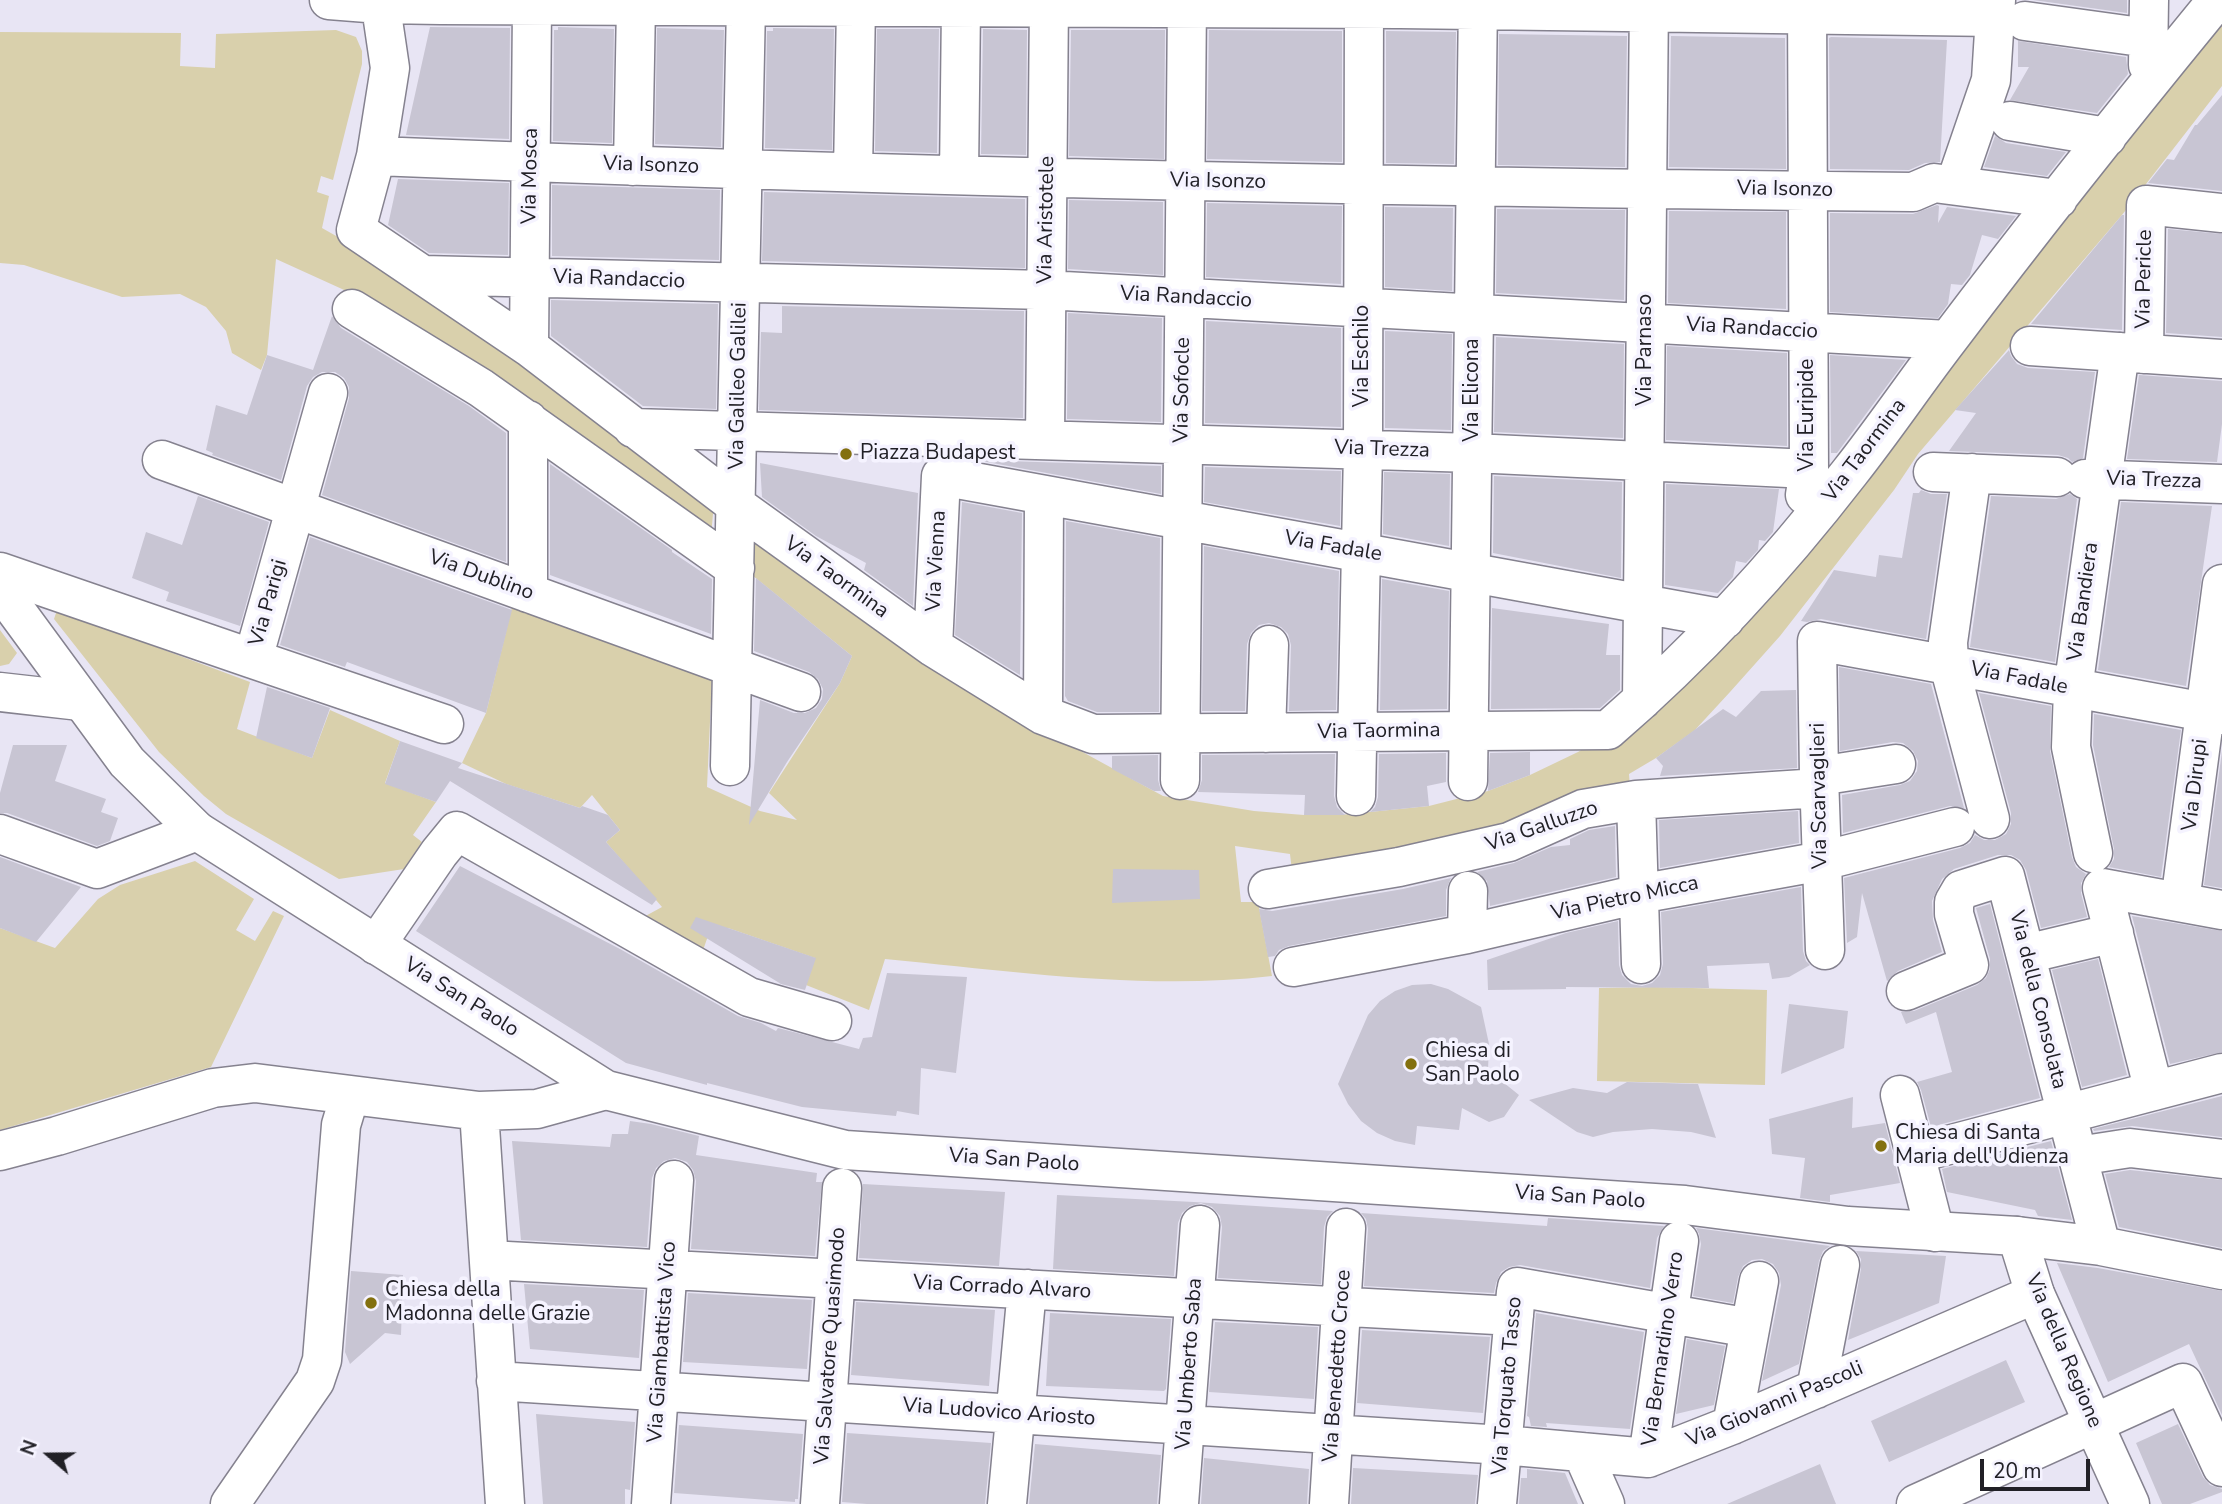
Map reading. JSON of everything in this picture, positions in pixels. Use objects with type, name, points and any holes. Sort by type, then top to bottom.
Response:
[{"type":"street","points":[[329,0],[532,5],[961,6],[1049,3],[1807,7],[2006,13],[2148,38]]},
{"type":"street","points":[[2148,84],[2149,0]]},
{"type":"street","name":"Via Taormina","points":[[376,156],[356,230],[528,347],[737,506],[933,647],[1043,715],[1093,734],[1608,730],[1643,700],[1725,619],[1799,535],[2106,137],[2217,0]]},
{"type":"street","points":[[376,156],[390,68],[380,2]]},
{"type":"street","name":"Via Aristotele","points":[[1045,440],[1049,3]]},
{"type":"street","name":"Via Sofocle","points":[[1180,780],[1187,4]]},
{"type":"street","name":"Via Eschilo","points":[[1356,796],[1363,450],[1364,4]]},
{"type":"street","name":"Via Mosca","points":[[528,347],[532,5]]},
{"type":"street","points":[[632,166],[636,5]]},
{"type":"street","name":"Via Galileo Galilei","points":[[730,766],[746,5]]},
{"type":"street","name":"Via Elicona","points":[[1468,781],[1478,5]]},
{"type":"street","points":[[853,172],[856,6]]},
{"type":"street","points":[[959,175],[961,6]]},
{"type":"street","name":"Via Parnaso","points":[[1643,700],[1649,7]]},
{"type":"street","name":"Via Euripide","points":[[1799,535],[1809,469],[1807,7]]},
{"type":"street","points":[[1955,186],[1991,80],[2006,13]]},
{"type":"street","points":[[2010,121],[2106,137]]},
{"type":"street","name":"Via Isonzo","points":[[376,156],[632,166],[1476,187],[1913,192],[1934,183],[2058,199]]},
{"type":"street","name":"Via Pericle","points":[[2132,353],[2146,205],[2222,213]]},
{"type":"street","name":"Via Randaccio","points":[[424,275],[1046,290],[1948,340]]},
{"type":"street","points":[[352,309],[399,336],[528,420],[735,568]]},
{"type":"street","points":[[2030,346],[2222,359]]},
{"type":"street","name":"Via Bandiera","points":[[2132,353],[2081,479],[2071,747],[2098,871],[2154,1091]]},
{"type":"street","name":"Via Parigi","points":[[328,393],[253,659],[444,724]]},
{"type":"street","points":[[528,420],[528,593]]},
{"type":"street","points":[[633,428],[737,431]]},
{"type":"street","name":"Via Trezza","points":[[737,431],[1473,453],[1809,469]]},
{"type":"street","name":"Via Dublino","points":[[162,460],[801,692]]},
{"type":"street","name":"Via Trezza","points":[[1933,472],[2222,484]]},
{"type":"street","points":[[1950,665],[1948,642],[1972,473]]},
{"type":"street","name":"Via Fadale","points":[[941,475],[1725,619]]},
{"type":"street","name":"Via Vienna","points":[[933,647],[941,475]]},
{"type":"street","points":[[1043,715],[1044,495]]},
{"type":"street","points":[[0,572],[253,659]]},
{"type":"street","name":"Via Dirupi","points":[[2180,902],[2214,714],[2222,584]]},
{"type":"street","name":"Via San Paolo","points":[[0,589],[127,762],[197,831],[606,1090],[845,1150],[1685,1205],[1848,1226],[2017,1236],[2101,1246],[2222,1270]]},
{"type":"street","name":"Via Fadale","points":[[1817,641],[2214,714]]},
{"type":"street","name":"Via Scarvaglieri","points":[[1817,641],[1825,950]]},
{"type":"street","points":[[1266,733],[1269,645]]},
{"type":"street","name":"Via Pietro Micca","points":[[1293,967],[1467,934],[1639,894],[1822,860],[1973,823],[1950,665]]},
{"type":"street","points":[[0,692],[80,701]]},
{"type":"street","name":"Via Galluzzo","points":[[1268,889],[1399,867],[1509,842],[1583,809],[1636,800],[1819,782],[1896,764]]},
{"type":"street","points":[[1636,800],[1641,964]]},
{"type":"street","points":[[0,834],[97,869],[197,831]]},
{"type":"street","points":[[376,945],[457,831],[749,997],[832,1021]]},
{"type":"street","points":[[2098,871],[2180,902],[2222,909]]},
{"type":"street","name":"Via della Consolata","points":[[1906,991],[1969,965],[1954,914],[1954,902],[1961,890],[2005,876],[2101,1246]]},
{"type":"street","points":[[1467,934],[1468,891]]},
{"type":"street","points":[[2025,954],[2114,933]]},
{"type":"street","points":[[1914,1154],[2222,1073]]},
{"type":"street","points":[[0,1151],[213,1088],[255,1083],[479,1111],[537,1109],[606,1090]]},
{"type":"street","points":[[230,1504],[315,1381],[322,1360],[341,1125],[350,1095]]},
{"type":"street","points":[[1900,1095],[1935,1232]]},
{"type":"street","points":[[479,1111],[505,1504]]},
{"type":"street","points":[[2078,1156],[2130,1147],[2222,1159]]},
{"type":"street","name":"Via Giambattista Vico","points":[[651,1504],[674,1180]]},
{"type":"street","name":"Via Salvatore Quasimodo","points":[[820,1504],[842,1188]]},
{"type":"street","name":"Via Umberto Saba","points":[[1179,1504],[1200,1225]]},
{"type":"street","name":"Via Benedetto Croce","points":[[1329,1504],[1346,1228]]},
{"type":"street","name":"Via della Regione","points":[[2017,1236],[2035,1294],[2130,1504]]},
{"type":"street","name":"Via Bernardino Verro","points":[[1648,1458],[1679,1241]]},
{"type":"street","name":"Via Corrado Alvaro","points":[[489,1260],[1341,1307],[1517,1291],[1669,1313],[1750,1328]]},
{"type":"street","points":[[1816,1389],[1840,1265]]},
{"type":"street","points":[[1732,1425],[1759,1281]]},
{"type":"street","points":[[1007,1504],[1027,1289]]},
{"type":"street","name":"Via Torquato Tasso","points":[[1497,1504],[1517,1291]]},
{"type":"street","name":"Via Giovanni Pascoli","points":[[1503,1445],[1648,1458],[1732,1425],[2035,1294]]},
{"type":"street","name":"Via Ludovico Ariosto","points":[[496,1381],[1503,1445]]},
{"type":"street","points":[[1916,1504],[2183,1384],[2222,1467]]},
{"type":"street","points":[[1582,1452],[1605,1504]]},
{"type":"shaded area","points":[[2222,12],[2222,86],[2122,215],[1918,454],[1894,490],[1780,636],[1694,731],[1629,774],[1630,787],[1512,830],[1292,871],[1290,854],[1235,846],[1241,902],[1258,902],[1272,976],[1176,981],[1078,978],[885,959],[869,1010],[806,985],[815,958],[728,928],[709,933],[701,956],[640,919],[662,907],[606,842],[620,830],[592,795],[580,808],[506,784],[462,763],[486,713],[512,607],[712,678],[707,787],[760,811],[797,820],[769,793],[840,683],[852,656],[747,571],[757,533],[1057,738],[1163,796],[1254,811],[1340,815],[1429,806],[1488,791],[1530,775],[1578,752],[1618,728]]},
{"type":"shaded area","points":[[336,30],[356,37],[362,51],[362,64],[333,180],[321,176],[317,192],[329,196],[322,228],[368,254],[714,503],[711,536],[364,299],[276,259],[267,355],[261,370],[232,353],[226,331],[206,307],[180,294],[122,297],[24,265],[0,263],[0,32],[181,33],[180,66],[215,68],[216,34]]},
{"type":"shaded area","points":[[57,610],[250,682],[237,729],[312,758],[330,710],[400,741],[385,783],[436,802],[413,835],[422,842],[404,869],[339,879],[226,814],[159,752],[54,619]]},
{"type":"shaded area","points":[[0,630],[17,653],[9,664],[0,666]]},
{"type":"shaded area","points":[[195,861],[254,899],[236,930],[255,941],[273,911],[284,916],[211,1067],[0,1130],[0,928],[55,948],[98,899],[120,885]]},
{"type":"shaded area","points":[[1599,988],[1767,990],[1765,1085],[1597,1081]]},
{"type":"building","points":[[2033,0],[2127,0],[2127,13]]},
{"type":"building","points":[[430,27],[510,28],[509,139],[406,135]]},
{"type":"building","points":[[558,27],[614,29],[612,143],[553,141],[554,30],[558,30]]},
{"type":"building","points":[[657,28],[724,30],[721,147],[655,144]]},
{"type":"building","points":[[773,28],[834,29],[832,150],[765,148],[767,31],[773,31]]},
{"type":"building","points":[[877,29],[939,29],[937,153],[875,151]]},
{"type":"building","points":[[983,29],[1027,30],[1026,155],[981,154]]},
{"type":"building","points":[[1071,30],[1165,30],[1164,159],[1069,156]]},
{"type":"building","points":[[1209,30],[1342,31],[1342,162],[1207,159]]},
{"type":"building","points":[[1386,31],[1456,32],[1454,164],[1386,163]]},
{"type":"building","points":[[1499,34],[1627,36],[1625,167],[1498,165]]},
{"type":"building","points":[[1671,36],[1785,38],[1786,169],[1669,167]]},
{"type":"building","points":[[1831,37],[1947,40],[1940,162],[1925,163],[1909,170],[1830,169]]},
{"type":"building","points":[[2018,41],[2126,57],[2128,74],[2097,113],[2010,100],[2029,67],[2018,67]]},
{"type":"building","points":[[2222,95],[2222,191],[2148,183],[2167,159],[2174,160],[2195,125]]},
{"type":"building","points":[[1995,136],[2006,143],[2066,152],[2047,176],[1984,167]]},
{"type":"building","points":[[398,179],[509,183],[508,255],[429,253],[388,225]]},
{"type":"building","points":[[552,185],[720,190],[719,260],[552,256]]},
{"type":"building","points":[[764,192],[1025,199],[1025,268],[762,261]]},
{"type":"building","points":[[1069,200],[1163,202],[1163,275],[1068,269]]},
{"type":"building","points":[[1207,203],[1342,206],[1341,284],[1206,277]]},
{"type":"building","points":[[1937,205],[1938,223],[1947,207],[2016,216],[1998,239],[1982,235],[1970,275],[1962,285],[1951,284],[1948,304],[1938,318],[1830,312],[1830,213],[1913,214]]},
{"type":"building","points":[[1385,207],[1453,208],[1452,291],[1385,287]]},
{"type":"building","points":[[1497,209],[1625,210],[1624,300],[1496,293]]},
{"type":"building","points":[[1669,211],[1786,212],[1786,309],[1668,303]]},
{"type":"building","points":[[2122,215],[2122,330],[2031,324]]},
{"type":"building","points":[[2168,229],[2222,234],[2222,337],[2166,333]]},
{"type":"building","points":[[551,300],[718,304],[716,409],[643,406],[551,336]]},
{"type":"building","points":[[782,306],[1024,311],[1023,418],[759,410],[761,332],[782,333]]},
{"type":"building","points":[[1068,313],[1162,318],[1161,422],[1067,419]]},
{"type":"building","points":[[332,316],[341,328],[469,406],[506,433],[506,562],[322,495],[349,398],[349,387],[344,378],[335,372],[322,372],[313,377],[307,386],[281,480],[212,455],[213,453],[206,450],[216,405],[247,415],[267,355],[313,370]]},
{"type":"building","points":[[1206,321],[1341,328],[1341,427],[1205,423]]},
{"type":"building","points":[[1385,331],[1452,334],[1451,430],[1385,428]]},
{"type":"building","points":[[1496,337],[1624,344],[1623,438],[1494,432]]},
{"type":"building","points":[[1667,346],[1787,353],[1787,446],[1666,440]]},
{"type":"building","points":[[2009,350],[2017,364],[2028,368],[2095,372],[2083,458],[2072,462],[2058,455],[1949,451],[1976,413],[1955,410]]},
{"type":"building","points":[[1830,355],[1906,360],[1837,453],[1831,453]]},
{"type":"building","points":[[2139,375],[2222,381],[2222,424],[2217,462],[2127,459]]},
{"type":"building","points":[[976,460],[1161,466],[1161,494]]},
{"type":"building","points":[[760,463],[918,493],[913,606],[864,570],[866,563],[816,536],[762,497]]},
{"type":"building","points":[[550,464],[712,579],[711,634],[550,575]]},
{"type":"building","points":[[1205,467],[1341,471],[1340,526],[1204,502]]},
{"type":"building","points":[[1384,472],[1450,474],[1449,546],[1383,534]]},
{"type":"building","points":[[1494,476],[1622,482],[1621,578],[1493,553]]},
{"type":"building","points":[[1666,484],[1779,489],[1773,532],[1765,541],[1759,540],[1758,550],[1746,563],[1736,561],[1733,577],[1718,593],[1665,585]]},
{"type":"building","points":[[1921,490],[1931,494],[1947,494],[1926,639],[1821,619],[1801,621],[1834,570],[1876,577],[1879,555],[1902,558],[1913,493],[1919,493]]},
{"type":"building","points":[[2070,494],[2077,499],[2055,662],[1970,647],[1991,496],[2056,499]]},
{"type":"building","points":[[198,496],[269,522],[240,626],[166,601],[169,592],[132,578],[146,532],[182,545]]},
{"type":"building","points":[[962,502],[1022,513],[1020,675],[955,635]]},
{"type":"building","points":[[2121,502],[2212,506],[2186,686],[2098,670]]},
{"type":"building","points":[[1066,521],[1160,538],[1159,712],[1097,712],[1068,701],[1065,696]]},
{"type":"building","points":[[310,537],[512,610],[486,713],[347,662],[345,667],[280,645]]},
{"type":"building","points":[[1204,546],[1339,571],[1336,710],[1289,711],[1291,645],[1288,634],[1281,627],[1269,623],[1259,625],[1251,633],[1247,644],[1245,711],[1202,711]]},
{"type":"building","points":[[756,578],[852,656],[840,683],[749,825],[760,700],[794,713],[805,713],[816,708],[822,699],[823,689],[818,679],[809,672],[754,651]]},
{"type":"building","points":[[1382,579],[1449,591],[1447,709],[1380,710]]},
{"type":"building","points":[[1492,608],[1609,624],[1606,655],[1620,655],[1620,690],[1600,708],[1491,709]]},
{"type":"building","points":[[1839,667],[1931,684],[1964,808],[1950,806],[1843,833],[1842,795],[1910,781],[1917,771],[1918,761],[1913,751],[1903,743],[1893,742],[1840,751]]},
{"type":"building","points":[[267,687],[330,708],[312,758],[256,738]]},
{"type":"building","points":[[1796,690],[1797,768],[1660,776],[1663,766],[1656,758],[1723,709],[1736,717],[1761,691]]},
{"type":"building","points":[[1979,693],[2051,706],[2050,751],[2072,857],[2076,867],[2086,874],[2081,883],[2081,893],[2087,917],[2041,928],[2026,870],[2020,860],[2011,855],[1998,855],[1954,869],[1942,879],[1932,901],[1933,920],[1942,952],[1898,971],[1887,981],[1862,893],[1857,937],[1847,943],[1844,878],[1960,848],[1970,843],[1975,835],[1984,840],[1995,840],[2006,834],[2011,824],[2011,813]]},
{"type":"building","points":[[2094,714],[2181,730],[2161,877],[2109,867],[2114,859],[2114,849],[2093,745]]},
{"type":"building","points":[[400,741],[462,763],[458,768],[608,815],[620,830],[606,842],[657,899],[652,905],[450,781],[436,802],[385,784]]},
{"type":"building","points":[[13,745],[67,745],[55,781],[106,799],[101,812],[118,818],[110,841],[97,846],[7,813],[0,813],[0,793]]},
{"type":"building","points":[[2222,751],[2222,888],[2204,885]]},
{"type":"building","points":[[1530,752],[1530,775],[1488,791],[1490,753]]},
{"type":"building","points":[[1446,753],[1446,782],[1427,786],[1429,806],[1370,812],[1378,797],[1379,754]]},
{"type":"building","points":[[1335,754],[1334,796],[1337,807],[1345,815],[1304,815],[1305,795],[1198,792],[1202,780],[1202,755]]},
{"type":"building","points":[[1158,755],[1161,791],[1154,791],[1112,769],[1112,756]]},
{"type":"building","points":[[1798,811],[1799,843],[1660,868],[1659,820]]},
{"type":"building","points":[[1615,826],[1616,877],[1490,906],[1487,881],[1477,872],[1514,863],[1551,847],[1570,845],[1570,839],[1589,830]]},
{"type":"building","points":[[0,857],[81,887],[36,942],[0,928]]},
{"type":"building","points":[[460,866],[620,949],[738,1016],[776,1031],[778,1028],[859,1049],[863,1038],[872,1037],[887,973],[967,977],[956,1073],[921,1068],[919,1115],[897,1111],[896,1116],[802,1107],[626,1063],[416,931]]},
{"type":"building","points":[[1113,869],[1199,870],[1200,899],[1112,903]]},
{"type":"building","points":[[1451,878],[1446,890],[1446,916],[1289,946],[1279,950],[1275,956],[1268,957],[1259,909],[1272,911],[1403,889]]},
{"type":"building","points":[[1801,887],[1803,951],[1810,965],[1789,977],[1772,979],[1769,963],[1707,966],[1709,988],[1566,987],[1488,990],[1487,960],[1566,933],[1618,921],[1619,965],[1622,975],[1631,984],[1642,986],[1652,983],[1660,975],[1663,964],[1661,912]]},
{"type":"building","points":[[1990,904],[2040,1098],[1931,1127],[1917,1082],[1952,1072],[1936,1012],[1906,1024],[1901,1012],[1914,1011],[1977,985],[1986,978],[1990,959],[1976,908]]},
{"type":"building","points":[[2132,916],[2222,931],[2222,1052],[2170,1064]]},
{"type":"building","points":[[696,917],[816,958],[805,990],[781,984],[690,928]]},
{"type":"building","points":[[2098,959],[2127,1075],[2082,1087],[2052,970]]},
{"type":"building","name":"Chiesa di San Paolo","points":[[1431,984],[1448,989],[1481,1007],[1489,1044],[1488,1070],[1519,1095],[1504,1117],[1489,1122],[1462,1108],[1459,1130],[1417,1126],[1415,1145],[1395,1141],[1377,1133],[1361,1121],[1338,1084],[1368,1015],[1380,1001],[1395,991],[1412,985]]},
{"type":"building","points":[[1789,1004],[1848,1011],[1844,1048],[1781,1074]]},
{"type":"building","points":[[1627,1082],[1698,1084],[1716,1138],[1691,1132],[1652,1129],[1613,1132],[1593,1137],[1577,1132],[1529,1100],[1573,1088],[1607,1093]]},
{"type":"building","points":[[2222,1096],[2222,1137],[2132,1126],[2093,1129]]},
{"type":"building","points":[[1853,1097],[1852,1128],[1885,1123],[1900,1183],[1830,1195],[1830,1202],[1800,1198],[1805,1158],[1772,1154],[1769,1119]]},
{"type":"building","points":[[630,1121],[699,1136],[696,1155],[817,1173],[816,1182],[822,1182],[815,1256],[691,1249],[696,1181],[687,1162],[675,1158],[664,1161],[656,1168],[652,1178],[647,1247],[521,1240],[512,1141],[610,1147],[612,1134],[628,1134]]},
{"type":"building","points":[[2051,1141],[2072,1220],[2038,1216],[2035,1210],[1947,1192],[1942,1169]]},
{"type":"building","points":[[2130,1170],[2222,1180],[2222,1248],[2119,1227],[2105,1174]]},
{"type":"building","points":[[863,1184],[1005,1192],[999,1266],[859,1258]]},
{"type":"building","points":[[1057,1195],[1194,1202],[1333,1211],[1327,1217],[1324,1227],[1321,1284],[1218,1278],[1222,1227],[1220,1216],[1212,1207],[1201,1203],[1190,1206],[1182,1213],[1178,1223],[1174,1276],[1053,1269]]},
{"type":"building","points":[[1361,1213],[1547,1226],[1548,1218],[1664,1226],[1657,1238],[1650,1288],[1520,1265],[1501,1272],[1494,1293],[1364,1286],[1368,1229],[1366,1219]]},
{"type":"building","points":[[1696,1228],[1830,1246],[1823,1251],[1819,1261],[1799,1364],[1762,1381],[1781,1285],[1779,1273],[1773,1264],[1762,1259],[1752,1260],[1743,1266],[1733,1303],[1693,1296],[1701,1244]]},
{"type":"building","points":[[1856,1251],[1946,1256],[1939,1303],[1848,1340],[1861,1269],[1861,1259]]},
{"type":"building","points":[[2057,1263],[2222,1291],[2222,1415],[2189,1344],[2108,1382]]},
{"type":"building","name":"Chiesa della Madonna delle Grazie","points":[[351,1271],[403,1275],[401,1335],[385,1333],[350,1364],[345,1352]]},
{"type":"building","points":[[524,1284],[644,1290],[639,1358],[530,1349]]},
{"type":"building","points":[[688,1293],[812,1300],[807,1369],[683,1362]]},
{"type":"building","points":[[856,1302],[995,1310],[989,1386],[851,1375]]},
{"type":"building","points":[[1050,1313],[1171,1319],[1166,1389],[1046,1386]]},
{"type":"building","points":[[1536,1313],[1644,1332],[1630,1429],[1546,1423],[1547,1427],[1531,1426],[1527,1416]]},
{"type":"building","points":[[1215,1322],[1318,1327],[1314,1399],[1209,1392]]},
{"type":"building","points":[[1362,1330],[1490,1337],[1483,1413],[1357,1403]]},
{"type":"building","points":[[1687,1339],[1725,1346],[1714,1405],[1676,1414]]},
{"type":"building","points":[[2006,1360],[2025,1402],[1889,1462],[1871,1421]]},
{"type":"building","points":[[536,1414],[635,1422],[630,1490],[625,1489],[625,1504],[543,1504]]},
{"type":"building","points":[[2178,1424],[2203,1477],[2210,1485],[2222,1489],[2222,1492],[2190,1504],[2162,1504],[2136,1443]]},
{"type":"building","points":[[679,1425],[803,1434],[798,1499],[795,1499],[795,1502],[674,1493]]},
{"type":"building","points":[[847,1433],[991,1443],[985,1504],[842,1502]]},
{"type":"building","points":[[1035,1444],[1161,1455],[1157,1504],[1029,1504]]},
{"type":"building","points":[[1204,1458],[1309,1469],[1307,1504],[1201,1504]]},
{"type":"building","points":[[1820,1464],[1836,1504],[1727,1504]]},
{"type":"building","points":[[1353,1468],[1478,1475],[1475,1504],[1351,1504]]},
{"type":"building","points":[[1527,1469],[1565,1473],[1578,1504],[1519,1504],[1521,1478],[1527,1478]]},
{"type":"place","name":"Piazza Budapest","points":[[846,454]]},
{"type":"place","name":"Chiesa di San Paolo","points":[[1411,1064]]},
{"type":"place","name":"Chiesa di Santa Maria dell'Udienza","points":[[1881,1146]]},
{"type":"place","name":"Chiesa della Madonna delle Grazie","points":[[371,1303]]}]
